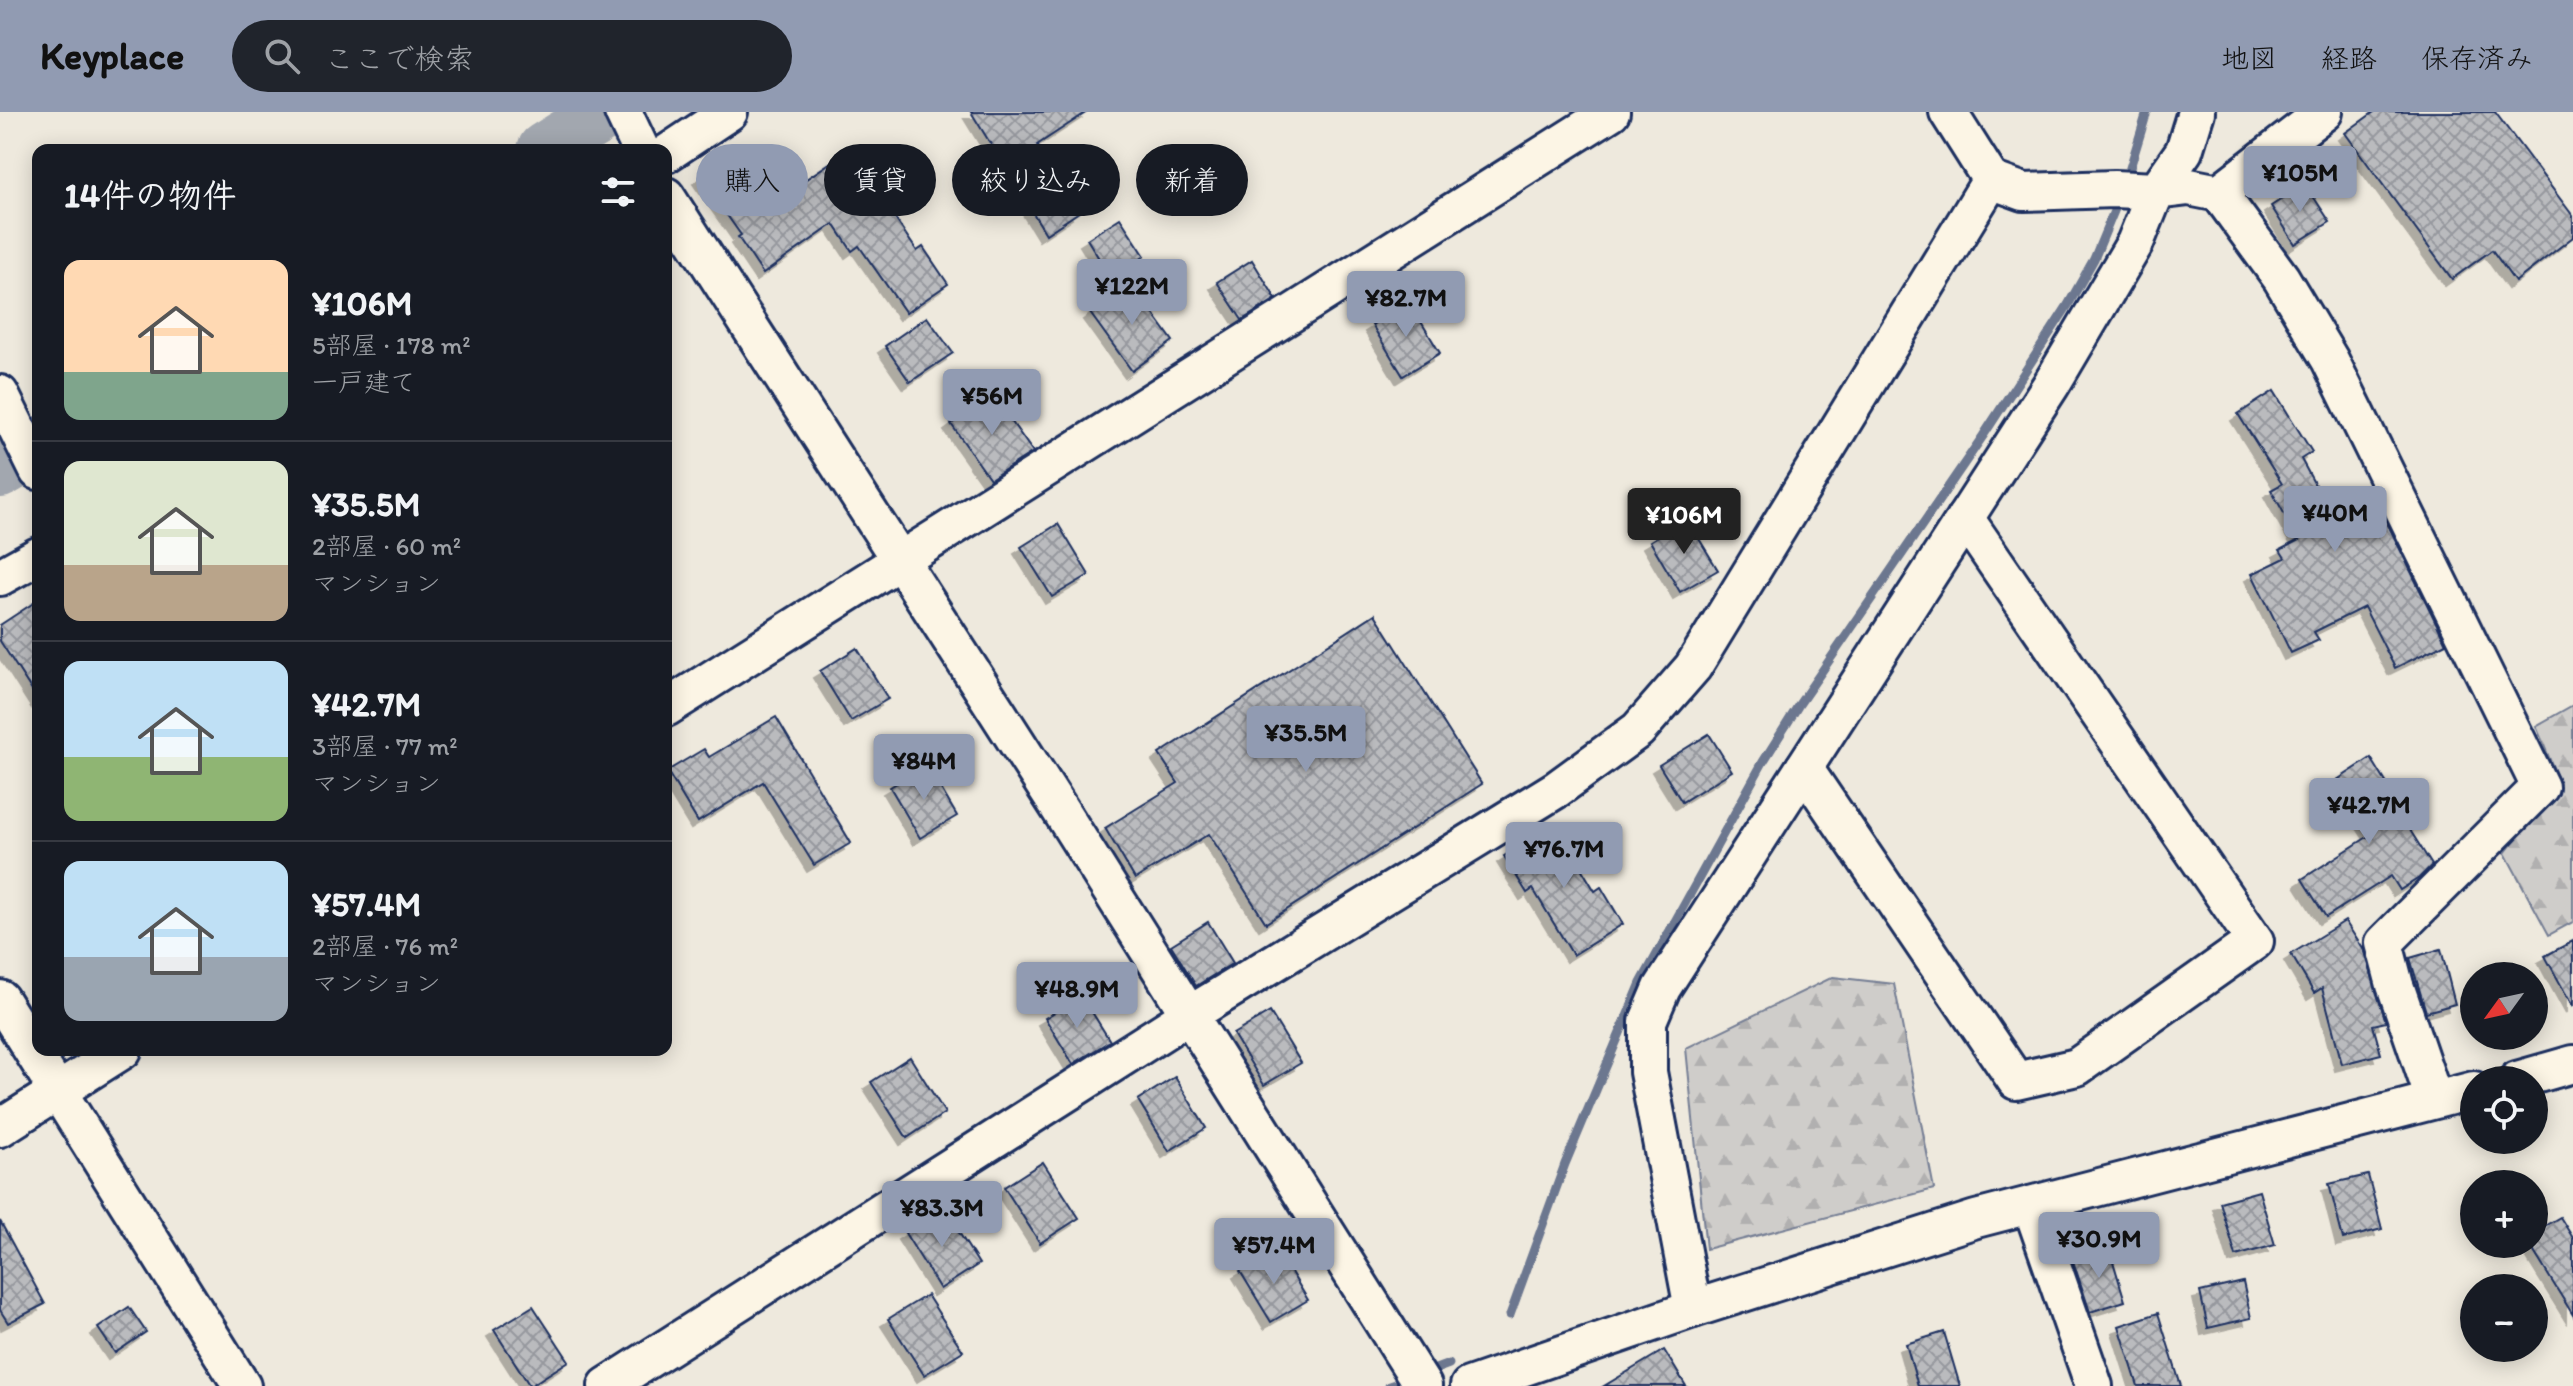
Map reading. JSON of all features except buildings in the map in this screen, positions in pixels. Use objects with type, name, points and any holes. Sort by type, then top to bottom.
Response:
[{"type":"street","points":[[672,150],[729,112]]},
{"type":"street","points":[[672,704],[1611,112]]},
{"type":"street","points":[[1948,112],[1991,180],[2024,192],[2189,187],[2219,193],[2281,278],[2330,360],[2540,787],[2384,943],[2434,1099]]},
{"type":"street","points":[[1693,1309],[1648,1072],[1648,1021],[1662,988],[2051,385],[2135,243],[2136,190],[2184,151],[2196,112]]},
{"type":"street","points":[[2219,193],[2324,112]]},
{"type":"street","points":[[607,1386],[1189,1015],[1557,789],[1638,730],[1693,667],[1991,180]]},
{"type":"street","points":[[672,205],[902,561],[1423,1386]]},
{"type":"street","points":[[5,405],[32,459]]},
{"type":"street","points":[[1804,768],[2016,1081],[2077,1067],[2255,941],[1965,518]]},
{"type":"street","points":[[0,577],[32,559]]},
{"type":"street","points":[[0,999],[32,1050]]},
{"type":"street","points":[[36,1056],[242,1386]]},
{"type":"street","points":[[0,1128],[113,1056]]},
{"type":"street","points":[[2548,1071],[2573,1064]]},
{"type":"street","points":[[1469,1386],[1693,1309],[1976,1219],[2460,1093]]},
{"type":"street","points":[[2031,1205],[2094,1386]]},
{"type":"green space","points":[[2573,705],[2573,922],[2549,935],[2505,853],[2560,784],[2536,726]]},
{"type":"green space","points":[[1833,977],[1894,984],[1934,1189],[1706,1249],[1686,1048]]},
{"type":"waterway","points":[[555,144],[606,112]]},
{"type":"waterway","points":[[2126,181],[2147,112]]},
{"type":"waterway","points":[[1510,1315],[1565,1164],[1641,983],[1763,762],[1798,706],[1983,436],[2068,305],[2094,259],[2119,199]]},
{"type":"waterway","points":[[0,470],[32,451]]},
{"type":"waterway","points":[[1433,1370],[1449,1364]]},
{"type":"waterway","points":[[1389,1386],[1395,1384]]}]
